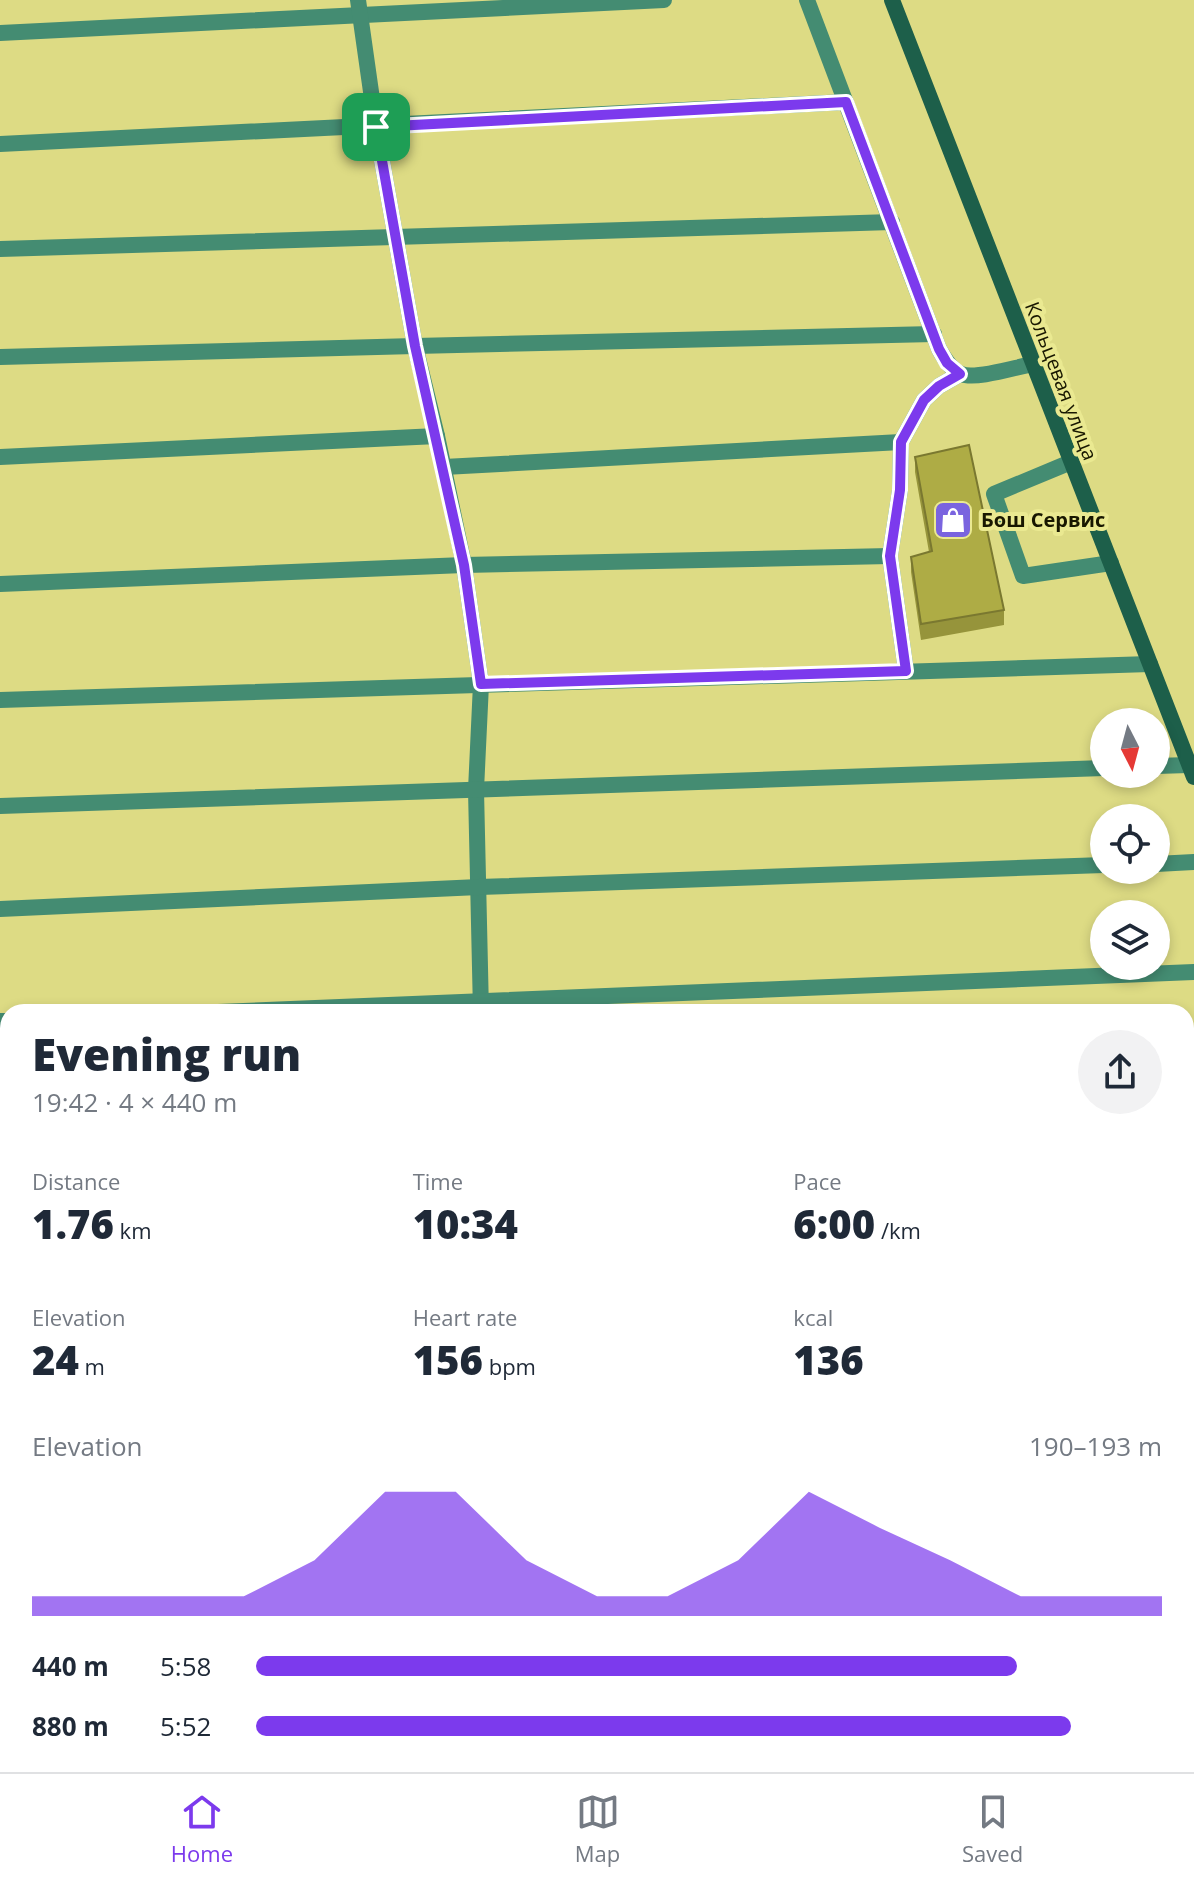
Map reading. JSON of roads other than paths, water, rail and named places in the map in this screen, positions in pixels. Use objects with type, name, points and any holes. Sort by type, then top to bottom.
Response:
[{"type":"main road","name":"Кольцевая улица","points":[[892,0],[1192,771]]},
{"type":"street","points":[[0,33],[359,8],[664,0]]},
{"type":"street","points":[[807,0],[934,334],[947,363],[960,374]]},
{"type":"street","points":[[359,8],[394,235],[415,346],[464,565],[481,684],[476,790],[481,1004]]},
{"type":"street","points":[[0,144],[846,102]]},
{"type":"street","points":[[0,249],[892,222]]},
{"type":"street","points":[[0,357],[934,334]]},
{"type":"street","points":[[906,671],[890,556],[900,490],[901,442],[924,400],[939,386],[960,374],[976,375],[1033,364]]},
{"type":"street","points":[[0,457],[437,436]]},
{"type":"street","points":[[444,467],[901,442]]},
{"type":"street","points":[[1071,462],[994,494],[1023,576],[1111,563]]},
{"type":"street","points":[[0,584],[464,565],[890,556]]},
{"type":"street","points":[[0,700],[1150,664]]},
{"type":"street","points":[[0,806],[1090,768]]},
{"type":"street","points":[[1170,768],[1192,771]]},
{"type":"street","points":[[1170,863],[1194,862]]},
{"type":"street","points":[[0,909],[479,887],[1090,865]]},
{"type":"street","points":[[523,1004],[1194,972]]},
{"type":"place","name":"Бош Сервис","points":[[953,520]]}]
